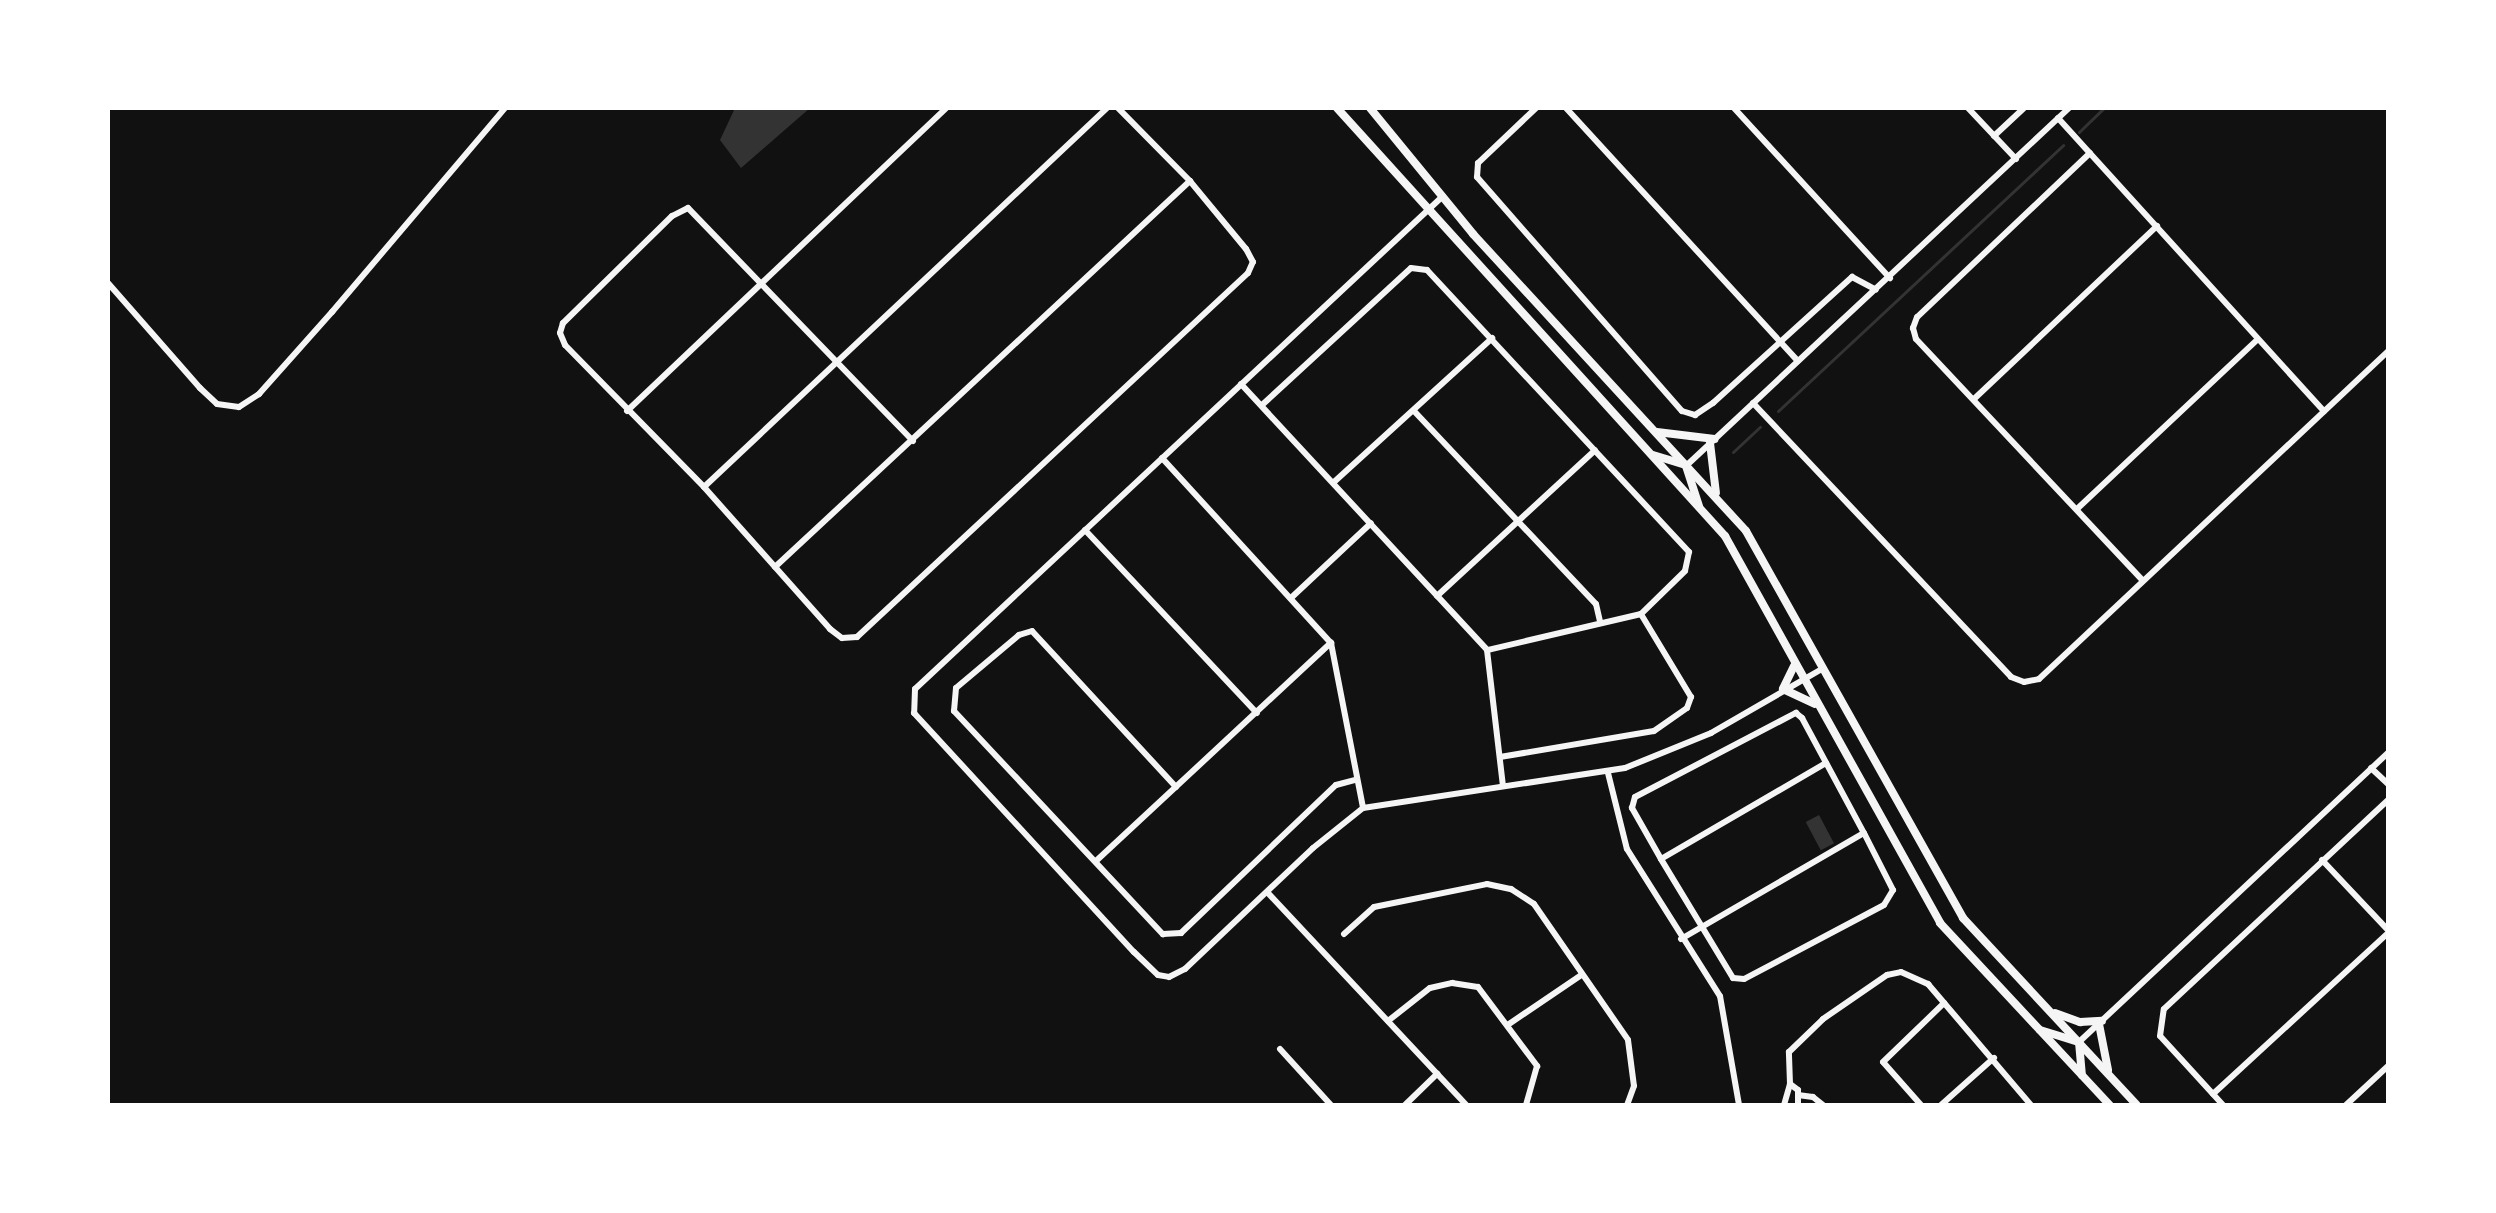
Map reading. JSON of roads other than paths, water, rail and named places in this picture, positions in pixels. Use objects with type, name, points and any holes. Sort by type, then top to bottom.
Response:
[{"type":"street","points":[[108,283],[200,388],[217,404],[239,407],[259,394],[332,312],[505,108]]},
{"type":"street","points":[[627,411],[946,108]]},
{"type":"street","points":[[704,487],[1107,108]]},
{"type":"street","points":[[913,441],[764,282],[688,208],[672,216],[563,323],[560,333],[565,345],[704,487],[830,629],[842,638],[857,637],[1248,273],[1253,262],[1246,249],[1190,181],[1118,108]]},
{"type":"street","points":[[1337,108],[1701,510],[1747,570],[1801,680],[1940,923],[2110,1105]]},
{"type":"street","points":[[1370,108],[1443,196],[1718,500],[1766,560],[1822,669],[1963,918],[2137,1105]]},
{"type":"street","points":[[1536,108],[1476,170],[1483,187],[1682,411],[1695,415],[1852,277],[1876,290]]},
{"type":"street","points":[[1566,108],[1798,361]]},
{"type":"street","points":[[1734,108],[1890,278]]},
{"type":"street","points":[[1968,108],[2016,159]]},
{"type":"street","points":[[1994,136],[2024,108]]},
{"type":"street","points":[[1687,465],[2069,108]]},
{"type":"street","points":[[2058,118],[2324,411]]},
{"type":"street","points":[[2090,153],[1917,317],[1916,339],[2141,579]]},
{"type":"street","points":[[775,567],[1190,181]]},
{"type":"street","points":[[1443,196],[915,689],[911,701],[914,713],[1134,952],[1158,975],[1169,977],[1185,969],[1363,808],[1608,773],[1660,757],[1711,733],[1822,669]]},
{"type":"street","points":[[1974,399],[2157,226]]},
{"type":"street","points":[[1262,405],[1411,268],[1427,270],[1689,552],[1685,571],[1641,614],[1600,621],[1487,650]]},
{"type":"street","points":[[1334,482],[1492,338]]},
{"type":"street","points":[[2077,509],[2257,340]]},
{"type":"street","points":[[1753,403],[2011,677],[2024,682],[2039,679],[2141,579],[2388,351]]},
{"type":"street","points":[[1241,384],[1487,650],[1503,786]]},
{"type":"street","points":[[1414,411],[1596,604],[1600,621]]},
{"type":"street","points":[[1656,432],[1713,441]]},
{"type":"street","points":[[1713,441],[1709,460],[1718,500]]},
{"type":"street","points":[[1437,596],[1595,450]]},
{"type":"street","points":[[1646,451],[1687,465]]},
{"type":"street","points":[[1162,458],[1331,643],[1355,780],[1363,808]]},
{"type":"street","points":[[1687,465],[1701,510]]},
{"type":"street","points":[[1292,597],[1371,523]]},
{"type":"street","points":[[1085,530],[1257,713]]},
{"type":"street","points":[[1500,757],[1654,731],[1687,708],[1691,697],[1641,614]]},
{"type":"street","points":[[1176,787],[1032,631],[1019,635],[956,688],[954,711],[1163,934],[1181,933],[1336,785],[1355,780]]},
{"type":"street","points":[[1096,861],[1331,643]]},
{"type":"street","points":[[1783,689],[1794,665]]},
{"type":"street","points":[[1783,689],[1815,704]]},
{"type":"street","points":[[1796,713],[1864,833],[1893,890],[1884,905],[1744,979],[1733,978],[1632,808],[1635,797],[1796,713]]},
{"type":"street","points":[[2079,1042],[2388,753]]},
{"type":"street","points":[[1661,859],[1826,763]]},
{"type":"street","points":[[2371,768],[2388,784]]},
{"type":"street","points":[[1608,773],[1627,849],[1681,939],[1720,996],[1739,1105]]},
{"type":"street","points":[[2223,1105],[2160,1036],[2164,1009],[2388,800]]},
{"type":"street","points":[[1681,939],[1864,833]]},
{"type":"street","points":[[2213,1094],[2388,931],[2322,860]]},
{"type":"street","points":[[1344,934],[1374,907],[1487,884],[1511,889],[1534,904],[1580,976],[1628,1040],[1634,1086],[1627,1105]]},
{"type":"street","points":[[1267,892],[1466,1105]]},
{"type":"street","points":[[1784,1105],[1790,1084],[1789,1052],[1823,1019],[1887,975],[1914,974],[1994,1058],[2031,1105]]},
{"type":"street","points":[[1509,1024],[1580,976]]},
{"type":"street","points":[[1388,1021],[1413,998],[1452,983],[1478,987],[1509,1024],[1537,1066],[1526,1105]]},
{"type":"street","points":[[1921,1105],[1883,1062],[1944,1003]]},
{"type":"street","points":[[2051,1012],[2080,1022],[2101,1022]]},
{"type":"street","points":[[2101,1022],[2109,1075]]},
{"type":"street","points":[[2036,1028],[2079,1042]]},
{"type":"street","points":[[2079,1042],[2083,1076]]},
{"type":"street","points":[[1280,1049],[1331,1105]]},
{"type":"street","points":[[1941,1105],[1994,1058]]},
{"type":"street","points":[[2346,1105],[2388,1066]]},
{"type":"street","points":[[1405,1105],[1437,1074]]},
{"type":"street","points":[[1790,1084],[1798,1095],[1798,1105]]},
{"type":"street","points":[[1798,1095],[1813,1097],[1823,1105]]},
{"type":"waterway","points":[[2079,132],[2104,108]]},
{"type":"waterway","points":[[1778,411],[2063,145]]},
{"type":"waterway","points":[[1733,452],[1760,427]]}]
